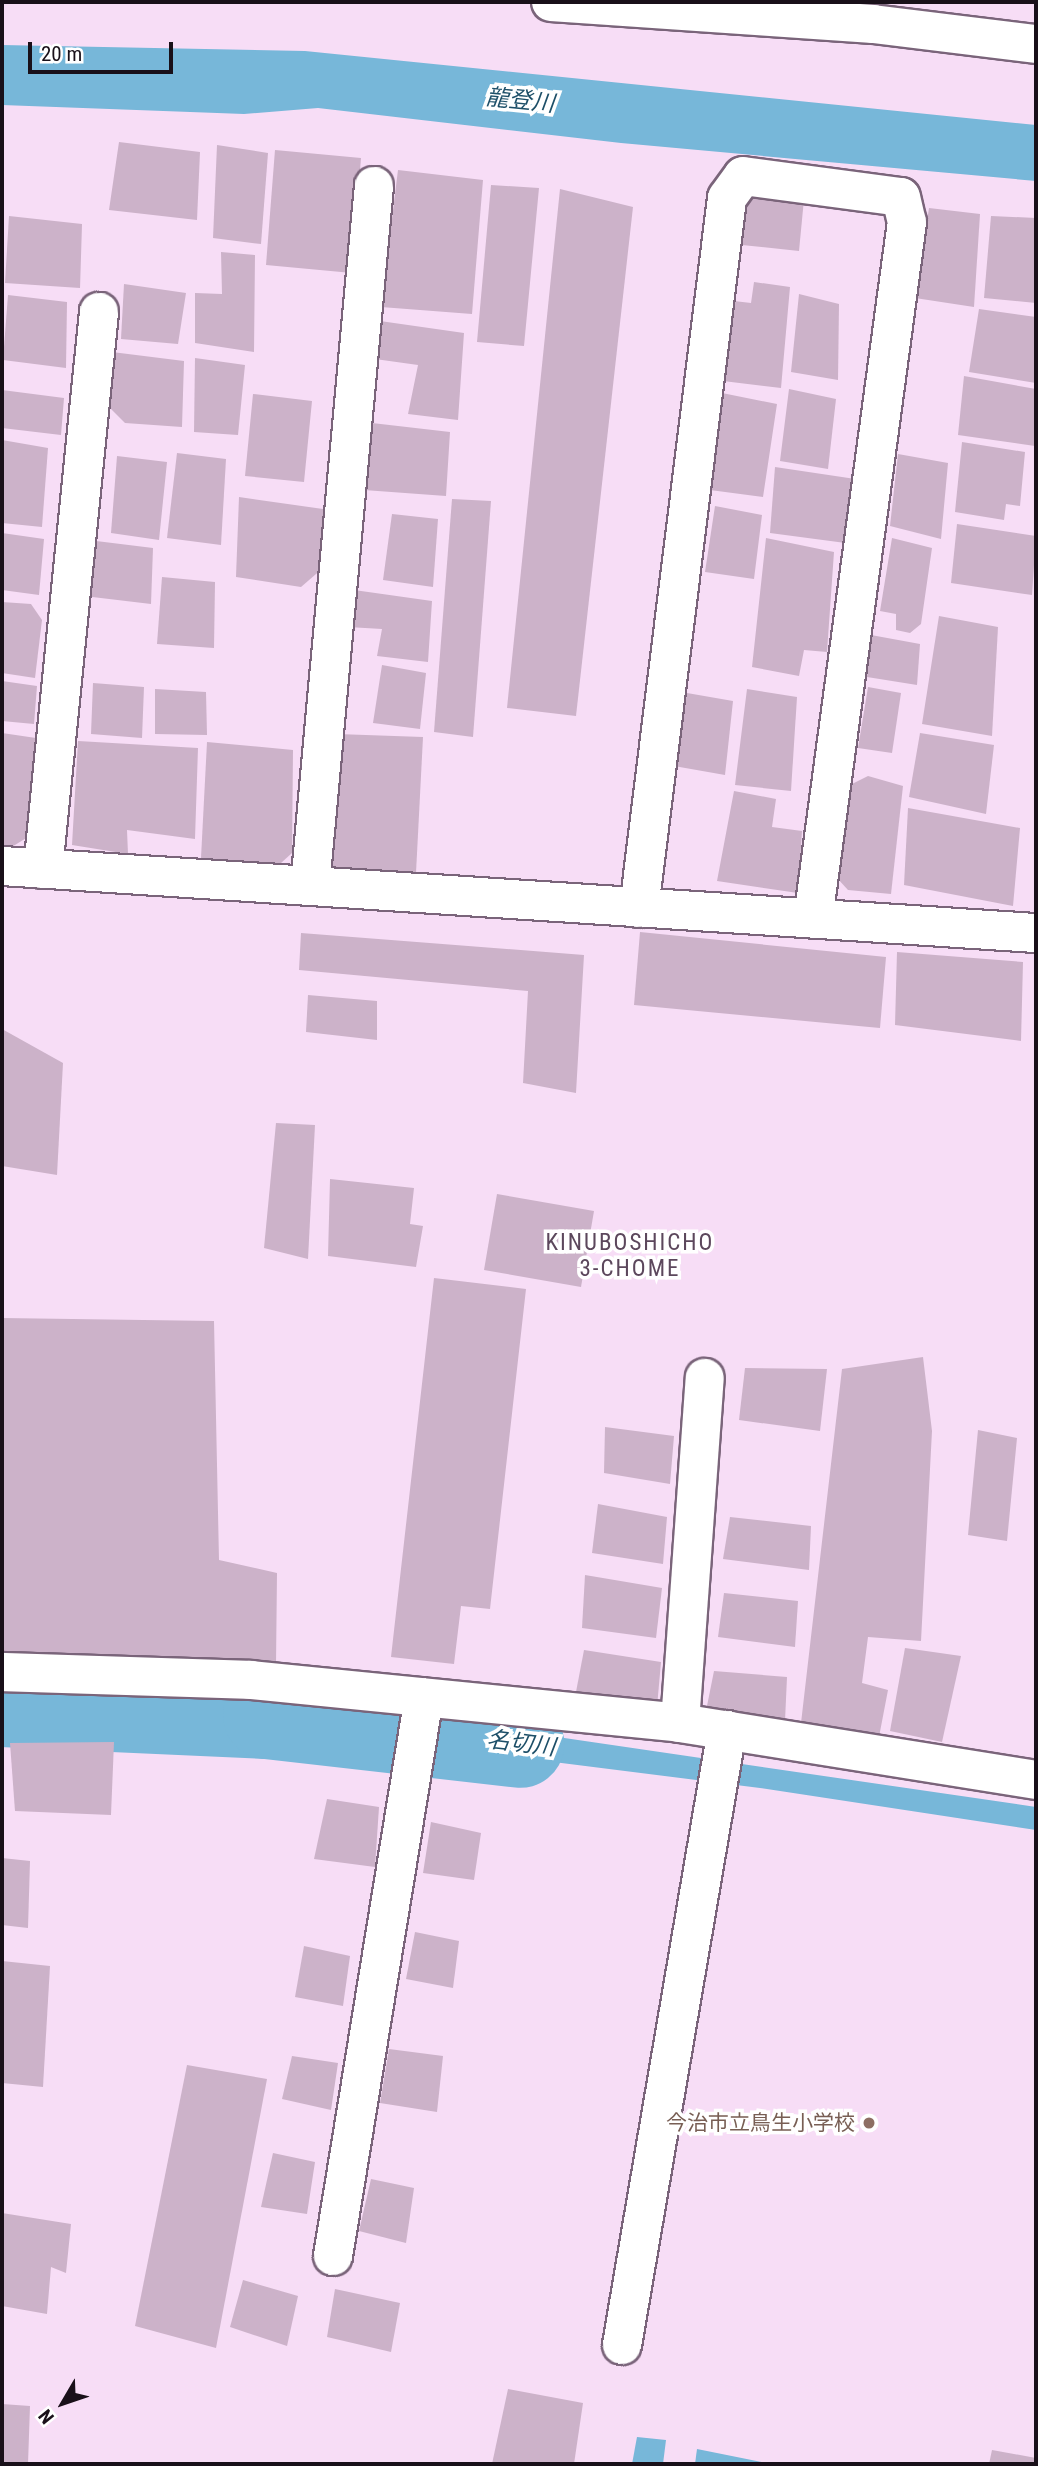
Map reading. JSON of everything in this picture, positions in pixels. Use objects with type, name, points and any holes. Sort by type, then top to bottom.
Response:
[{"type":"street","points":[[551,2],[873,24],[1036,44]]},
{"type":"street","points":[[639,908],[727,198],[743,176],[901,197],[907,222],[813,919]]},
{"type":"street","points":[[310,886],[374,186]]},
{"type":"street","points":[[43,869],[99,312]]},
{"type":"street","points":[[2,866],[1036,933]]},
{"type":"street","points":[[680,1723],[705,1378]]},
{"type":"street","points":[[2,1672],[251,1680],[680,1723],[1036,1780]]},
{"type":"street","points":[[334,2256],[425,1698]]},
{"type":"street","points":[[622,2345],[727,1730]]},
{"type":"water","name":"龍登川","points":[[2,45],[305,51],[1036,125],[1036,181],[621,143],[318,108],[244,114],[2,105]]},
{"type":"water","points":[[2,1685],[34,1686],[33,1722],[2,1722]]},
{"type":"water","points":[[99,1693],[184,1694],[183,1730],[99,1728]]},
{"type":"water","points":[[212,1698],[298,1705],[297,1735],[211,1728]]},
{"type":"water","points":[[434,1719],[1036,1807],[1036,1830],[760,1788],[434,1747]]},
{"type":"water","points":[[637,2437],[666,2440],[663,2464],[632,2464]]},
{"type":"water","points":[[697,2449],[771,2464],[695,2464]]},
{"type":"building","points":[[119,142],[200,152],[197,220],[109,210]]},
{"type":"building","points":[[217,145],[268,153],[261,244],[213,238]]},
{"type":"building","points":[[275,150],[361,158],[352,273],[266,265]]},
{"type":"building","points":[[398,170],[483,180],[472,314],[381,307]]},
{"type":"building","points":[[491,185],[539,188],[524,346],[477,342]]},
{"type":"building","points":[[560,189],[633,207],[576,716],[507,708]]},
{"type":"building","points":[[763,191],[804,199],[799,251],[742,245],[745,204]]},
{"type":"building","points":[[929,208],[980,214],[974,307],[915,298]]},
{"type":"building","points":[[9,216],[82,224],[80,288],[5,283]]},
{"type":"building","points":[[991,216],[1036,218],[1036,303],[984,298]]},
{"type":"building","points":[[221,252],[255,255],[254,352],[195,343],[195,293],[222,294]]},
{"type":"building","points":[[754,282],[790,287],[781,388],[723,381],[734,301],[751,303]]},
{"type":"building","points":[[124,284],[186,293],[178,344],[121,339]]},
{"type":"building","points":[[799,294],[839,304],[838,380],[791,372]]},
{"type":"building","points":[[8,295],[67,302],[66,368],[3,360]]},
{"type":"building","points":[[979,309],[1036,317],[1036,383],[969,372]]},
{"type":"building","points":[[380,321],[464,333],[458,420],[408,414],[418,365],[375,359]]},
{"type":"building","points":[[112,352],[184,361],[182,427],[125,423],[107,405]]},
{"type":"building","points":[[195,358],[245,365],[238,435],[194,432]]},
{"type":"building","points":[[964,376],[1036,389],[1035,446],[958,435]]},
{"type":"building","points":[[789,389],[836,399],[828,469],[780,461]]},
{"type":"building","points":[[2,390],[64,398],[61,435],[2,428]]},
{"type":"building","points":[[722,393],[777,404],[763,497],[710,490],[711,432],[718,434]]},
{"type":"building","points":[[253,394],[312,401],[304,482],[245,476]]},
{"type":"building","points":[[372,423],[450,432],[446,496],[364,490]]},
{"type":"building","points":[[2,440],[48,448],[42,527],[2,523]]},
{"type":"building","points":[[962,442],[1025,452],[1020,506],[1006,504],[1004,520],[955,512]]},
{"type":"building","points":[[177,453],[226,459],[221,545],[167,538]]},
{"type":"building","points":[[898,454],[948,463],[941,539],[890,526]]},
{"type":"building","points":[[117,456],[167,462],[159,540],[111,533]]},
{"type":"building","points":[[775,467],[862,480],[853,544],[770,533]]},
{"type":"building","points":[[239,497],[323,509],[323,568],[301,587],[236,577]]},
{"type":"building","points":[[452,499],[491,501],[473,737],[434,732]]},
{"type":"building","points":[[715,506],[762,515],[754,579],[705,572]]},
{"type":"building","points":[[392,514],[438,519],[433,587],[383,580]]},
{"type":"building","points":[[957,524],[1036,536],[1032,595],[951,583]]},
{"type":"building","points":[[2,533],[44,539],[39,595],[2,590]]},
{"type":"building","points":[[766,538],[834,552],[827,652],[804,650],[799,676],[752,667]]},
{"type":"building","points":[[892,538],[932,548],[921,624],[910,633],[896,630],[896,614],[880,611]]},
{"type":"building","points":[[88,540],[153,548],[151,604],[84,596]]},
{"type":"building","points":[[162,577],[215,582],[214,648],[157,644]]},
{"type":"building","points":[[354,590],[432,601],[428,662],[377,656],[382,629],[348,627]]},
{"type":"building","points":[[2,602],[31,604],[42,620],[35,678],[2,673]]},
{"type":"building","points":[[939,616],[998,627],[992,736],[922,724]]},
{"type":"building","points":[[871,635],[920,644],[917,685],[867,677]]},
{"type":"building","points":[[382,665],[426,673],[420,729],[373,723]]},
{"type":"building","points":[[2,681],[37,686],[34,724],[2,721]]},
{"type":"building","points":[[93,683],[144,687],[142,738],[91,734]]},
{"type":"building","points":[[868,687],[901,693],[892,753],[858,748]]},
{"type":"building","points":[[155,689],[206,692],[207,735],[155,734]]},
{"type":"building","points":[[747,689],[797,697],[791,791],[735,785]]},
{"type":"building","points":[[687,693],[733,701],[725,775],[674,766]]},
{"type":"building","points":[[2,733],[36,738],[28,837],[10,848],[2,847]]},
{"type":"building","points":[[920,733],[994,745],[986,814],[909,797]]},
{"type":"building","points":[[337,734],[423,737],[416,873],[322,868]]},
{"type":"building","points":[[78,741],[198,748],[195,839],[127,830],[128,854],[72,845]]},
{"type":"building","points":[[207,742],[293,750],[292,853],[270,873],[201,858]]},
{"type":"building","points":[[868,776],[903,786],[891,894],[848,890],[837,878],[850,785]]},
{"type":"building","points":[[734,791],[776,799],[772,827],[802,831],[798,893],[717,881]]},
{"type":"building","points":[[908,808],[1020,828],[1013,906],[904,885]]},
{"type":"building","points":[[640,932],[886,957],[880,1028],[634,1005]]},
{"type":"building","points":[[301,933],[584,955],[576,1093],[523,1083],[528,991],[299,970]]},
{"type":"building","points":[[897,952],[1023,962],[1021,1041],[895,1025]]},
{"type":"building","points":[[308,995],[377,1001],[377,1040],[306,1032]]},
{"type":"building","points":[[2,1029],[63,1063],[57,1175],[2,1166]]},
{"type":"building","points":[[276,1123],[315,1125],[308,1259],[264,1248]]},
{"type":"building","points":[[330,1179],[414,1188],[410,1224],[423,1226],[416,1267],[328,1256]]},
{"type":"building","points":[[497,1194],[594,1211],[581,1287],[484,1270]]},
{"type":"building","points":[[434,1278],[526,1289],[490,1609],[461,1606],[454,1664],[391,1657]]},
{"type":"building","points":[[2,1318],[214,1321],[219,1560],[277,1573],[276,1665],[2,1652]]},
{"type":"building","points":[[923,1357],[932,1431],[921,1641],[868,1637],[862,1683],[888,1690],[879,1737],[801,1723],[842,1369]]},
{"type":"building","points":[[745,1368],[827,1369],[820,1431],[739,1420]]},
{"type":"building","points":[[605,1427],[674,1436],[670,1484],[604,1473]]},
{"type":"building","points":[[978,1430],[1017,1438],[1007,1541],[968,1535]]},
{"type":"building","points":[[598,1504],[667,1517],[663,1564],[592,1553]]},
{"type":"building","points":[[730,1517],[811,1526],[809,1570],[723,1559]]},
{"type":"building","points":[[585,1575],[662,1588],[656,1638],[582,1628]]},
{"type":"building","points":[[724,1593],[798,1601],[795,1647],[718,1637]]},
{"type":"building","points":[[905,1648],[961,1656],[942,1742],[890,1731]]},
{"type":"building","points":[[584,1650],[661,1662],[657,1707],[576,1692]]},
{"type":"building","points":[[714,1671],[787,1677],[785,1721],[706,1711]]},
{"type":"building","points":[[114,1742],[111,1815],[15,1811],[10,1743]]},
{"type":"building","points":[[327,1799],[379,1807],[375,1867],[314,1859]]},
{"type":"building","points":[[431,1822],[481,1833],[474,1880],[423,1873]]},
{"type":"building","points":[[2,1858],[30,1861],[28,1928],[2,1925]]},
{"type":"building","points":[[415,1932],[459,1941],[453,1988],[406,1979]]},
{"type":"building","points":[[304,1946],[350,1956],[343,2006],[295,1997]]},
{"type":"building","points":[[2,1961],[50,1966],[43,2087],[2,2083]]},
{"type":"building","points":[[389,2049],[443,2056],[437,2112],[380,2103]]},
{"type":"building","points":[[292,2056],[338,2063],[331,2110],[282,2099]]},
{"type":"building","points":[[187,2065],[267,2079],[216,2348],[135,2326]]},
{"type":"building","points":[[273,2153],[315,2162],[307,2214],[261,2207]]},
{"type":"building","points":[[371,2179],[414,2188],[406,2243],[359,2231]]},
{"type":"building","points":[[2,2213],[71,2224],[66,2273],[51,2267],[47,2314],[2,2306]]},
{"type":"building","points":[[243,2280],[298,2296],[287,2346],[230,2327]]},
{"type":"building","points":[[335,2289],[400,2303],[391,2352],[327,2337]]},
{"type":"building","points":[[508,2389],[583,2403],[574,2464],[492,2464]]},
{"type":"building","points":[[2,2404],[30,2406],[28,2464],[2,2464]]},
{"type":"building","points":[[992,2450],[1036,2458],[1036,2464],[989,2464]]},
{"type":"waterway","name":"名切川","points":[[2,1703],[267,1715],[520,1744]]},
{"type":"place","name":"今治市立鳥生小学校","points":[[869,2123]]},
{"type":"district","name":"KINUBOSHICHO 3-CHOME","points":[[630,1256]]}]
